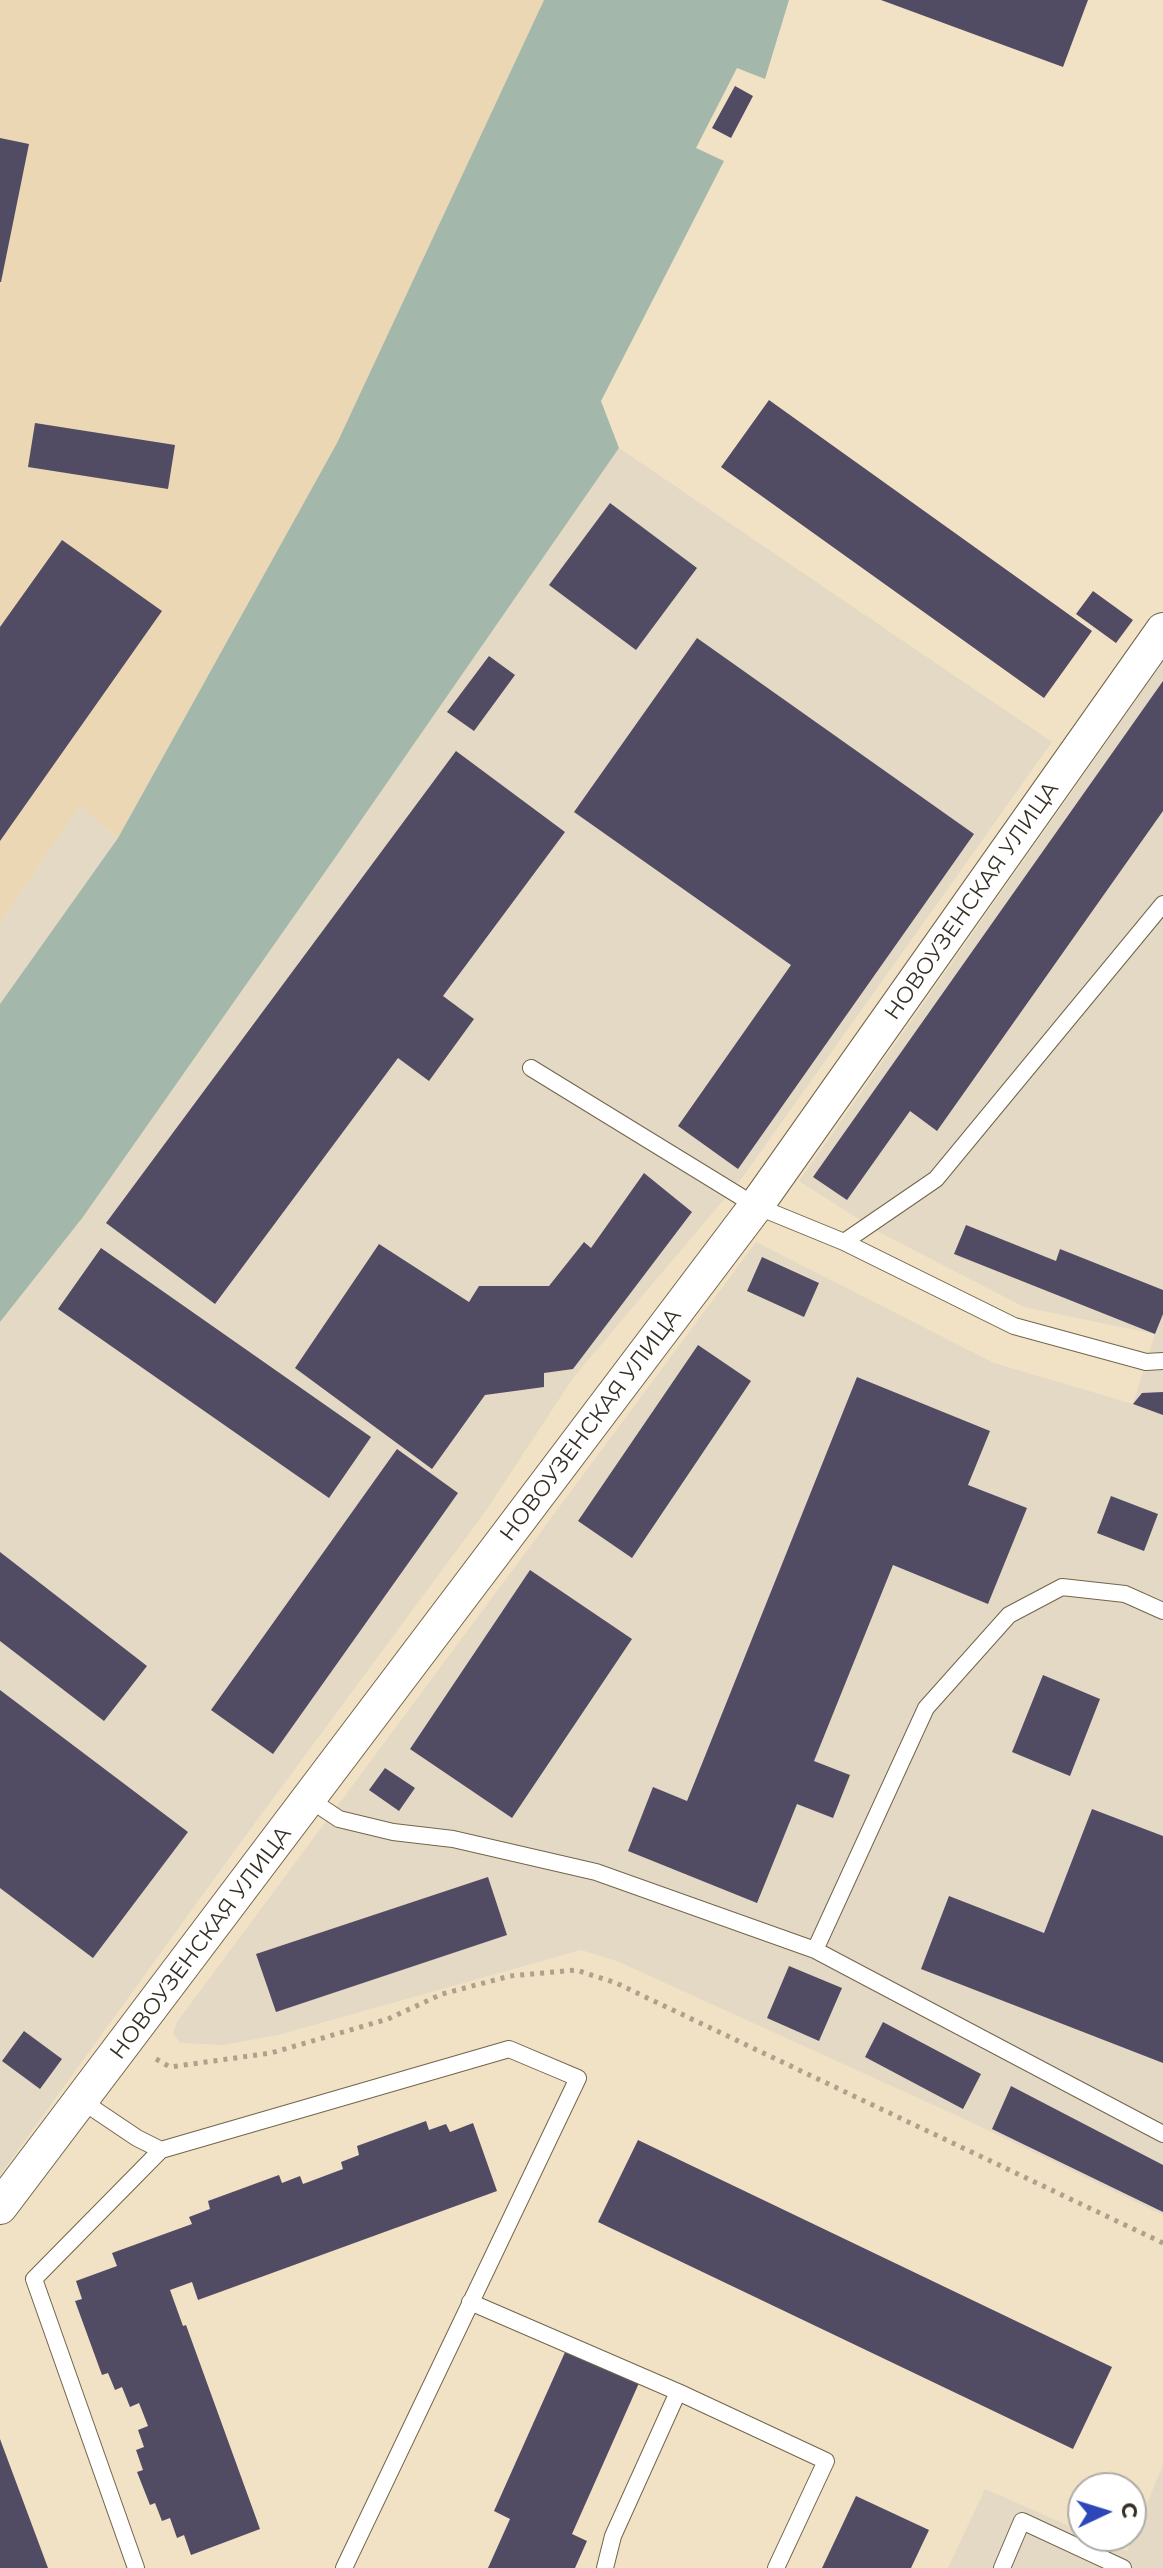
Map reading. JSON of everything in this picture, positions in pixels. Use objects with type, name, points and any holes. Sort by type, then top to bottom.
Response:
[{"type":"street","name":"НОВОУЗЕНСКАЯ УЛИЦА","points":[[0,2207],[756,1206],[1163,630]]},
{"type":"lane","points":[[844,1242],[936,1179],[1163,904]]},
{"type":"lane","points":[[531,1068],[756,1206],[844,1242],[1014,1326],[1146,1362],[1163,1361]]},
{"type":"lane","points":[[815,1950],[926,1708],[1009,1615],[1062,1587],[1125,1594],[1163,1611]]},
{"type":"lane","points":[[309,1799],[339,1819],[393,1832],[453,1839],[596,1872],[815,1950],[1163,2134]]},
{"type":"lane","points":[[136,2568],[34,2279],[161,2150],[509,2049],[578,2078],[344,2568]]},
{"type":"lane","points":[[82,2101],[137,2138],[161,2150]]},
{"type":"lane","points":[[470,2302],[678,2392],[826,2461],[776,2568]]},
{"type":"lane","points":[[605,2568],[613,2536],[678,2392]]},
{"type":"lane","points":[[1002,2568],[1022,2521],[1123,2568]]},
{"type":"path","points":[[126,2043],[170,2067],[271,2053],[388,2019],[442,1994],[510,1976],[576,1970],[631,1990],[1163,2243]]},
{"type":"shaded area","points":[[0,0],[544,0],[337,443],[118,838],[80,806],[0,923]]},
{"type":"shaded area","points":[[619,448],[1052,742],[742,1178],[573,1378],[485,1512],[0,2175],[0,1322],[83,1217]]},
{"type":"shaded area","points":[[1163,662],[1163,2215],[971,2122],[617,1961],[581,1950],[278,2035],[223,2045],[180,2043],[173,2033],[177,2022],[756,1242],[994,1363],[1133,1404],[1155,1334],[1024,1307],[879,1232],[799,1181]]},
{"type":"shaded area","points":[[80,806],[118,838],[0,1004],[0,923]]},
{"type":"shaded area","points":[[1163,2465],[1163,2568],[948,2568],[985,2489],[1067,2525],[1067,2552],[1147,2552],[1147,2503]]},
{"type":"green space","points":[[544,0],[789,0],[765,79],[737,68],[696,148],[724,161],[601,401],[619,448],[83,1217],[0,1322],[0,1004],[118,838],[337,443]]},
{"type":"building","points":[[881,0],[1088,0],[1063,67]]},
{"type":"building","points":[[735,86],[753,96],[731,138],[712,128]]},
{"type":"building","points":[[0,138],[29,144],[1,282],[0,282]]},
{"type":"building","points":[[769,400],[1092,631],[1044,698],[721,467]]},
{"type":"building","points":[[35,423],[175,445],[168,489],[28,467]]},
{"type":"building","points":[[610,503],[697,568],[636,650],[549,585]]},
{"type":"building","points":[[62,540],[162,611],[0,841],[0,627]]},
{"type":"building","points":[[1093,591],[1133,620],[1116,643],[1076,614]]},
{"type":"building","points":[[697,638],[974,834],[738,1169],[678,1126],[791,965],[574,812]]},
{"type":"building","points":[[489,656],[515,675],[474,731],[447,712]]},
{"type":"building","points":[[1163,681],[1163,811],[937,1131],[910,1111],[847,1200],[813,1177]]},
{"type":"building","points":[[456,751],[565,832],[443,996],[474,1019],[429,1081],[398,1058],[215,1304],[106,1223]]},
{"type":"building","points":[[644,1173],[692,1212],[573,1369],[544,1373],[544,1387],[485,1395],[432,1469],[295,1368],[379,1244],[469,1302],[479,1286],[549,1286],[584,1242],[591,1248]]},
{"type":"building","points":[[966,1225],[1056,1261],[1060,1249],[1163,1290],[1163,1314],[1155,1334],[954,1254]]},
{"type":"building","points":[[101,1248],[371,1437],[329,1498],[58,1309]]},
{"type":"building","points":[[762,1257],[819,1283],[804,1317],[747,1291]]},
{"type":"building","points":[[698,1345],[751,1381],[632,1558],[578,1521]]},
{"type":"building","points":[[857,1377],[990,1431],[968,1485],[1027,1508],[988,1604],[893,1565],[814,1761],[850,1775],[833,1818],[797,1804],[757,1903],[628,1851],[653,1787],[687,1801]]},
{"type":"building","points":[[1163,1392],[1163,1415],[1133,1404],[1142,1393]]},
{"type":"building","points":[[397,1449],[458,1493],[273,1754],[211,1710]]},
{"type":"building","points":[[1111,1496],[1158,1514],[1144,1551],[1097,1533]]},
{"type":"building","points":[[0,1552],[147,1666],[104,1721],[0,1641]]},
{"type":"building","points":[[530,1570],[632,1639],[512,1818],[410,1749]]},
{"type":"building","points":[[1043,1675],[1100,1699],[1070,1776],[1012,1752]]},
{"type":"building","points":[[0,1690],[188,1832],[93,1958],[0,1888]]},
{"type":"building","points":[[385,1768],[415,1788],[399,1811],[369,1790]]},
{"type":"building","points":[[1092,1809],[1163,1836],[1163,2063],[921,1969],[949,1896],[1044,1933]]},
{"type":"building","points":[[488,1877],[507,1935],[276,2012],[256,1954]]},
{"type":"building","points":[[789,1966],[842,1988],[819,2041],[767,2018]]},
{"type":"building","points":[[883,2022],[981,2074],[963,2109],[865,2057]]},
{"type":"building","points":[[24,2031],[62,2059],[40,2089],[2,2061]]},
{"type":"building","points":[[1011,2086],[1163,2165],[1163,2212],[992,2129]]},
{"type":"building","points":[[426,2121],[429,2130],[446,2124],[450,2132],[473,2123],[497,2191],[198,2300],[192,2282],[170,2290],[183,2326],[186,2325],[260,2529],[191,2555],[184,2535],[177,2538],[170,2518],[162,2521],[155,2503],[150,2505],[137,2472],[143,2470],[136,2450],[144,2447],[138,2430],[148,2426],[139,2403],[130,2407],[122,2387],[115,2390],[108,2373],[102,2375],[75,2301],[82,2299],[76,2281],[117,2266],[112,2253],[192,2224],[189,2217],[210,2209],[208,2201],[279,2175],[282,2183],[300,2176],[303,2184],[343,2169],[341,2162],[359,2155],[357,2146]]},
{"type":"building","points":[[638,2140],[1112,2367],[1073,2449],[598,2222]]},
{"type":"building","points":[[566,2350],[639,2383],[572,2534],[587,2541],[575,2568],[488,2568],[510,2519],[494,2511]]},
{"type":"building","points":[[0,2439],[48,2568],[0,2568]]},
{"type":"building","points":[[856,2496],[929,2530],[911,2568],[822,2568]]}]
